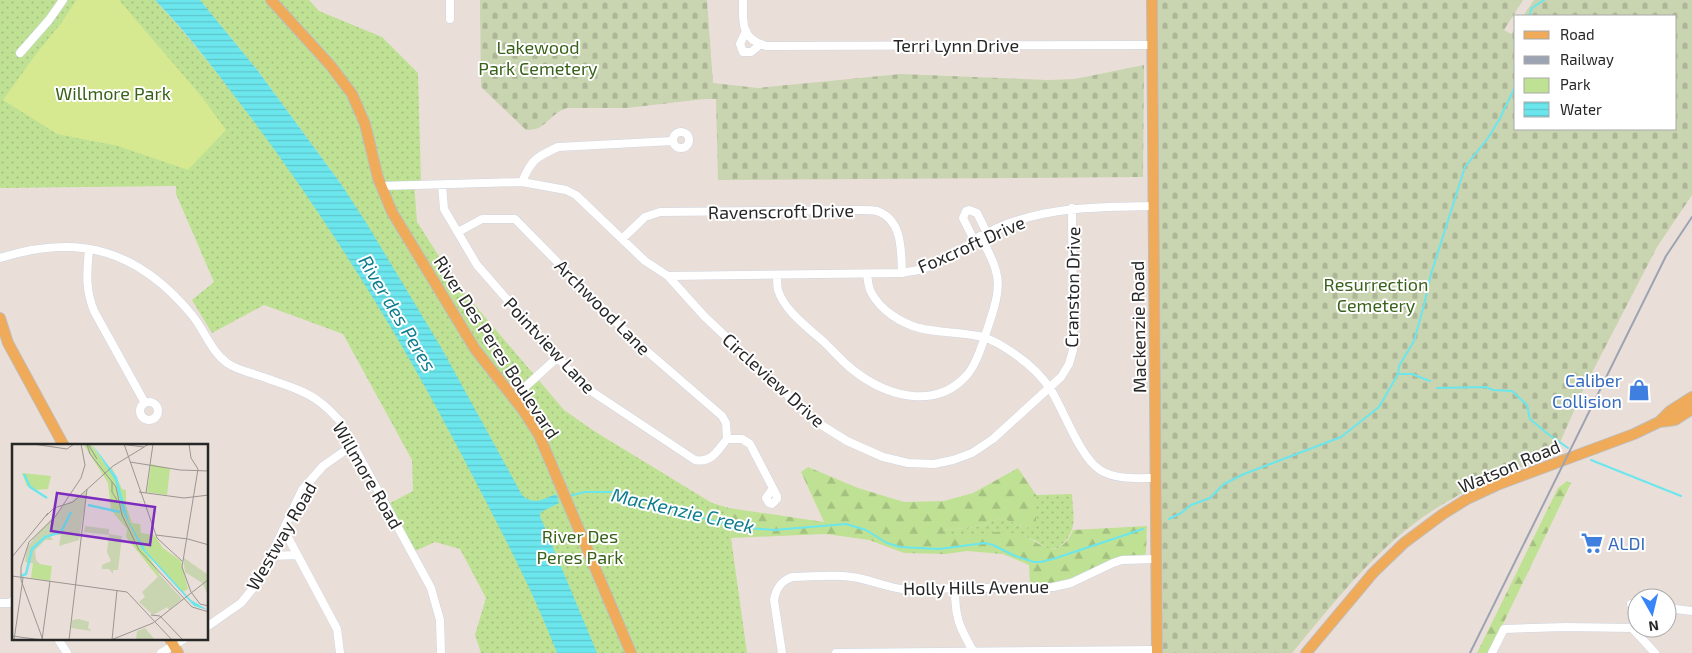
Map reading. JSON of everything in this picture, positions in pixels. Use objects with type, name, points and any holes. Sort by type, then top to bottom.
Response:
[{"type":"main road","name":"River Des Peres Boulevard","points":[[270,0],[331,66],[352,94],[365,124],[381,186],[396,219],[470,340],[539,435],[630,652]]},
{"type":"main road","name":"Mackenzie Road","points":[[1152,0],[1157,652]]},
{"type":"main road","points":[[0,318],[2,331],[8,344],[63,444]]},
{"type":"main road","name":"Watson Road","points":[[1659,422],[1670,411],[1692,397]]},
{"type":"main road","name":"Watson Road","points":[[1306,653],[1378,567],[1404,543],[1443,514],[1467,499],[1497,485],[1618,441],[1659,422],[1675,420],[1692,409]]},
{"type":"street","points":[[20,53],[49,20],[63,0]]},
{"type":"street","points":[[450,0],[450,19]]},
{"type":"street","name":"Terri Lynn Drive","points":[[743,0],[743,27],[746,31],[740,44],[742,52],[751,52],[761,44],[766,46],[1152,45]]},
{"type":"street","points":[[746,31],[752,40],[761,44]]},
{"type":"street","points":[[522,182],[530,164],[542,154],[558,147],[673,141]]},
{"type":"street","name":"Circleview Drive","points":[[381,186],[522,182],[566,190],[576,195],[645,261],[668,276],[704,316],[815,420],[847,441],[883,457],[908,463],[934,464],[972,453],[993,439],[1050,388]]},
{"type":"street","name":"Pointview Lane","points":[[442,185],[444,209],[477,265],[588,390],[695,460],[704,461],[710,459],[727,439]]},
{"type":"street","name":"Foxcroft Drive","points":[[668,276],[902,273],[925,268],[942,260],[980,236],[1022,219],[1072,208],[1154,206]]},
{"type":"street","name":"Cranston Drive","points":[[1050,388],[1061,377],[1069,364],[1073,350],[1072,208]]},
{"type":"street","name":"Ravenscroft Drive","points":[[622,239],[646,217],[660,212],[877,211],[887,217],[895,227],[899,238],[902,273]]},
{"type":"street","name":"Archwood Lane","points":[[458,232],[482,219],[515,219],[634,340],[722,416],[726,423],[727,439]]},
{"type":"street","points":[[777,275],[778,290],[789,309],[854,370],[875,385],[898,394],[913,397],[930,396],[945,391],[957,384],[967,374],[975,361],[997,299],[997,271],[980,236]]},
{"type":"street","name":"Willmore Road","points":[[0,258],[28,250],[58,246],[89,249],[116,256],[146,270],[173,292],[194,317],[214,351],[229,364],[294,388],[320,402],[340,421],[431,588],[440,620],[441,653]]},
{"type":"street","points":[[89,249],[86,282],[89,299],[145,403]]},
{"type":"street","points":[[867,274],[871,292],[879,304],[891,315],[920,328],[984,338],[1016,354],[1050,388],[1084,453],[1092,464],[1101,471],[1114,476],[1156,478]]},
{"type":"street","points":[[513,398],[558,357]]},
{"type":"street","points":[[727,439],[742,439],[750,444],[772,490]]},
{"type":"street","name":"Westway Road","points":[[209,625],[241,603],[259,581],[302,490],[323,466],[353,445]]},
{"type":"street","points":[[284,530],[337,629],[340,653]]},
{"type":"street","points":[[271,556],[297,555]]},
{"type":"street","name":"Holly Hills Avenue","points":[[782,653],[774,600],[775,592],[779,585],[792,577],[850,576],[902,589],[1053,587],[1071,583],[1122,560],[1156,559]]},
{"type":"street","points":[[955,589],[956,616],[959,626],[973,651]]},
{"type":"street","points":[[1677,609],[1692,611]]},
{"type":"street","points":[[1492,653],[1504,629],[1627,628]]},
{"type":"street","points":[[1641,638],[1655,653]]},
{"type":"street","points":[[59,640],[66,653]]},
{"type":"street","points":[[161,653],[173,648],[183,640]]},
{"type":"street","points":[[836,653],[973,651],[1157,652]]},
{"type":"green space","name":"River Des Peres Park","points":[[0,0],[155,0],[212,67],[300,184],[341,184],[258,71],[200,0],[309,0],[319,11],[382,37],[418,73],[421,181],[414,182],[417,222],[457,284],[564,410],[594,431],[712,503],[729,508],[731,538],[747,653],[481,653],[475,635],[486,598],[460,549],[435,542],[415,551],[390,503],[413,491],[412,460],[343,334],[264,305],[212,333],[192,300],[214,282],[176,194],[176,186],[0,188]]},
{"type":"green space","name":"Willmore Park","points":[[76,0],[119,0],[202,97],[226,130],[188,170],[118,146],[57,134],[3,100],[62,22]]},
{"type":"green space","name":"Lakewood Park Cemetery","points":[[480,0],[707,0],[713,83],[758,88],[901,74],[1048,80],[1075,79],[1144,65],[1143,177],[718,180],[716,99],[627,108],[567,108],[556,114],[539,128],[526,130],[481,87]]},
{"type":"green space","name":"Resurrection Cemetery","points":[[1158,0],[1523,0],[1504,30],[1511,34],[1514,30],[1514,130],[1677,130],[1677,15],[1524,15],[1534,0],[1692,0],[1692,195],[1657,247],[1584,388],[1554,456],[1520,467],[1470,489],[1438,507],[1404,531],[1353,580],[1292,653],[1163,653]]},
{"type":"green space","points":[[808,467],[858,488],[904,502],[944,501],[973,493],[1018,468],[1036,495],[1036,524],[1026,528],[1002,518],[975,527],[942,530],[958,536],[1007,532],[1026,537],[1050,549],[1054,549],[1061,547],[1065,543],[1073,530],[1147,526],[1146,552],[1145,555],[1075,578],[1030,585],[1029,565],[1003,554],[967,551],[946,554],[904,553],[869,540],[826,534],[731,538],[729,508],[824,522],[801,472]]},
{"type":"green space","points":[[1567,481],[1571,483],[1489,653],[1477,653],[1558,488]]},
{"type":"green space","points":[[1072,494],[1074,517],[1072,530],[1065,542],[1058,548],[1047,549],[1036,541],[1023,536],[950,536],[941,530],[975,527],[1002,518],[1026,528],[1036,523],[1036,495]]},
{"type":"water","name":"River des Peres","points":[[155,0],[200,0],[258,71],[341,184],[367,224],[442,349],[522,495],[534,501],[556,494],[559,503],[541,512],[540,516],[597,653],[557,653],[526,581],[467,465],[419,376],[368,290],[313,205],[255,123],[169,14]]},
{"type":"waterway","name":"MacKenzie Creek","points":[[1529,15],[1532,8],[1544,0]]},
{"type":"waterway","name":"MacKenzie Creek","points":[[1169,519],[1191,505],[1210,498],[1224,484],[1244,474],[1341,437],[1379,407],[1398,374],[1399,366],[1414,341],[1431,274],[1465,167],[1488,138],[1514,89]]},
{"type":"waterway","points":[[1398,374],[1412,374],[1430,381]]},
{"type":"waterway","points":[[1437,388],[1486,387],[1493,390],[1512,391],[1527,405],[1530,419],[1568,448]]},
{"type":"waterway","points":[[1591,460],[1681,496]]},
{"type":"waterway","name":"MacKenzie Creek","points":[[570,496],[584,492],[618,492],[662,507],[737,527],[774,530],[846,524],[866,530],[887,543],[900,547],[939,549],[985,543],[1034,562],[1056,558],[1143,529]]},
{"type":"railway","points":[[1470,653],[1666,256],[1692,217]]},
{"type":"place","name":"Caliber Collision","points":[[1639,390]]},
{"type":"place","name":"ALDI","points":[[1592,543]]}]
